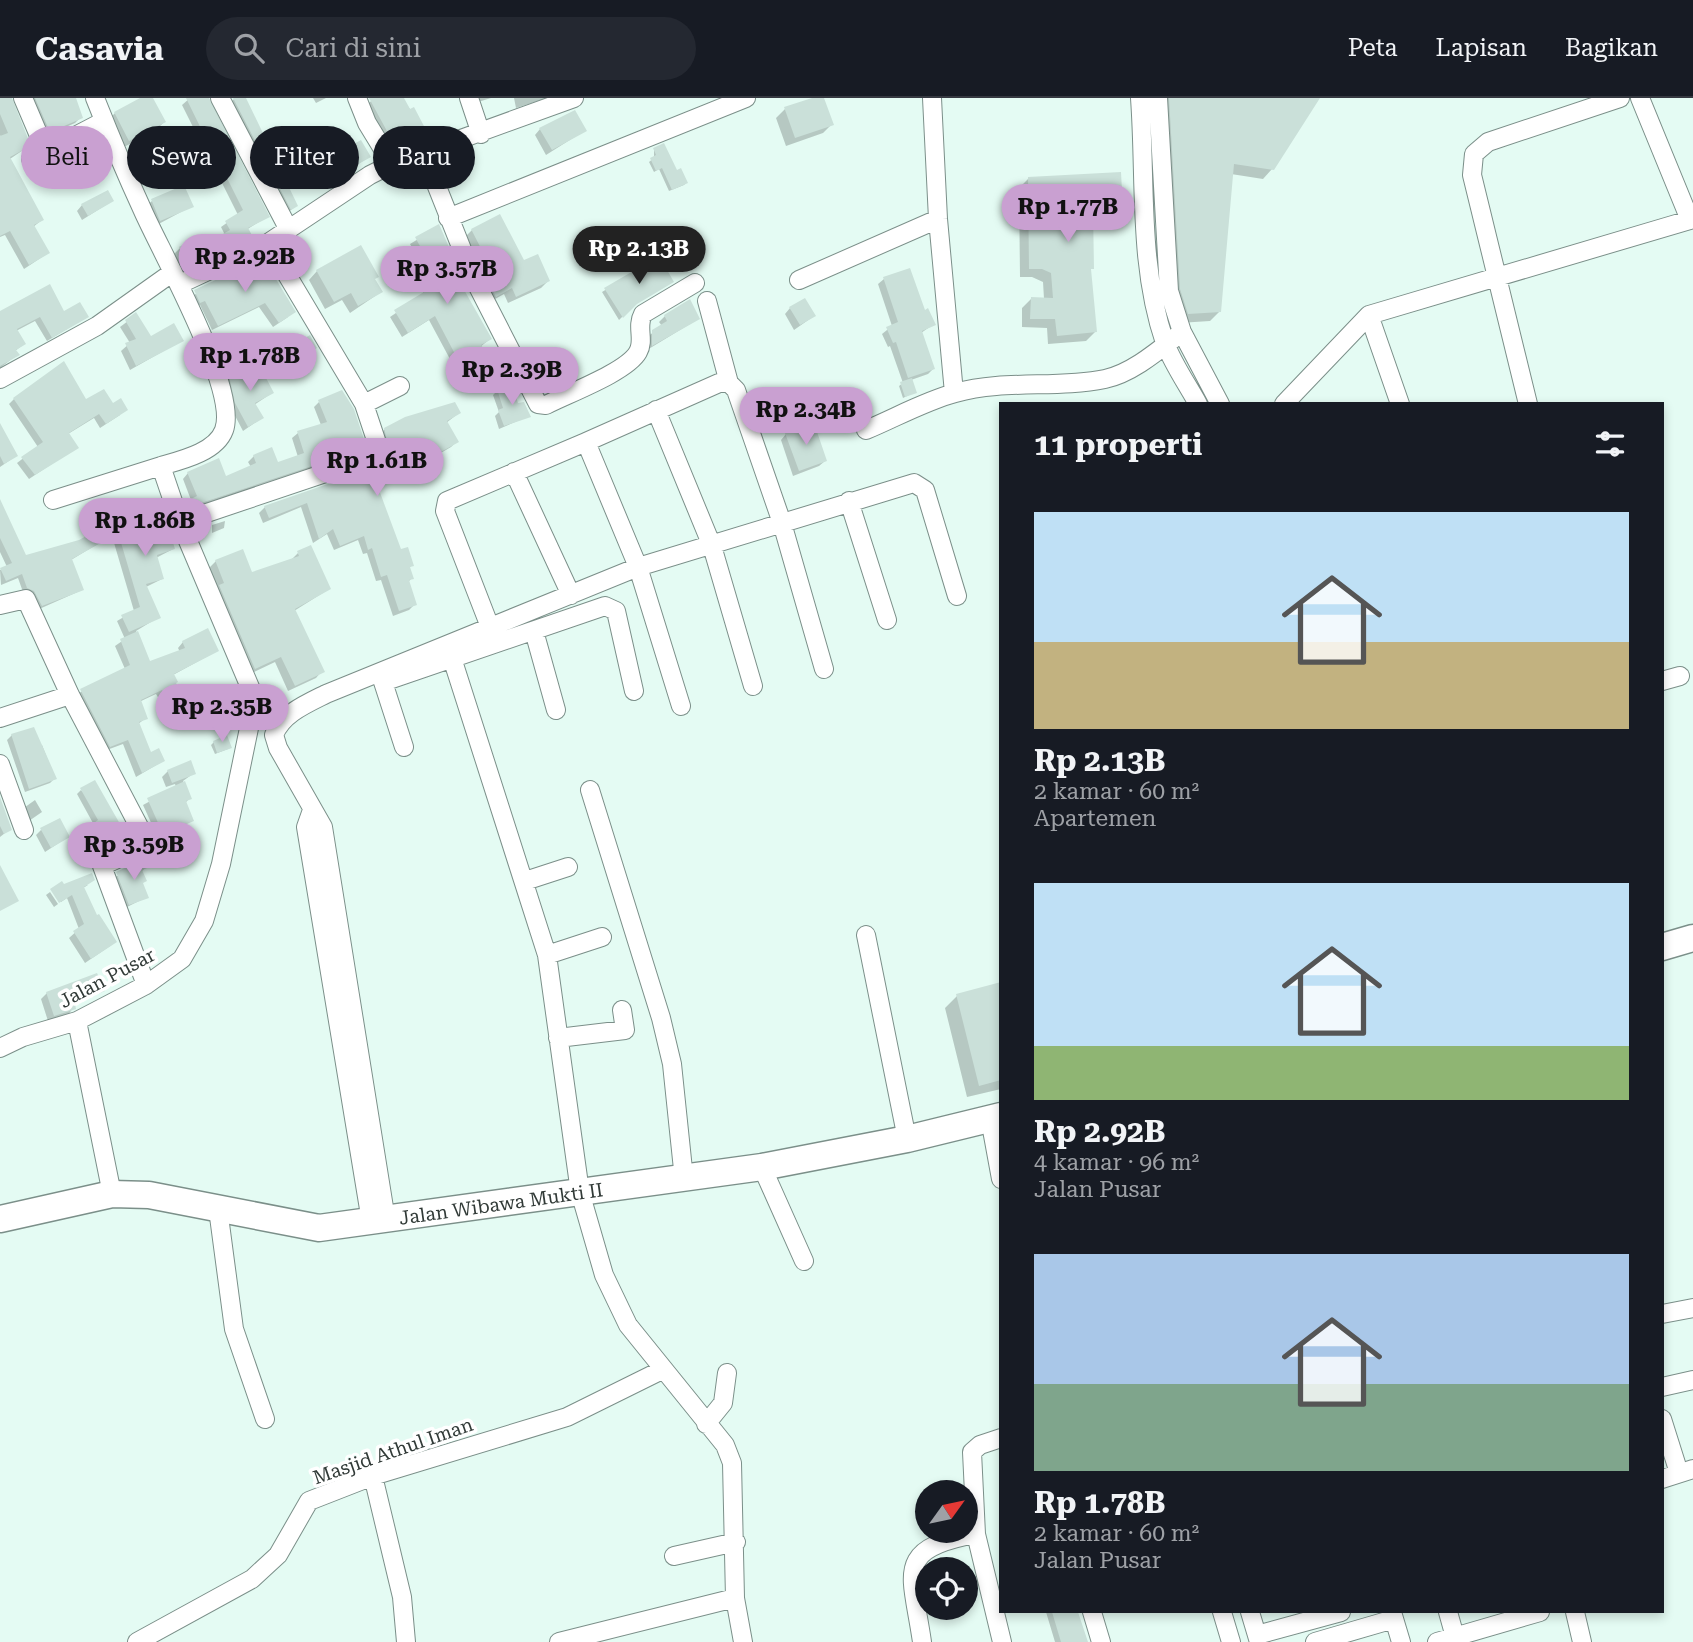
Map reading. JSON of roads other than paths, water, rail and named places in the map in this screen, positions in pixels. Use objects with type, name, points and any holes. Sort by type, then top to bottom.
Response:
[{"type":"main road","points":[[1664,928],[1693,920]]},
{"type":"main road","points":[[1664,946],[1693,938]]},
{"type":"main road","name":"Jalan Wibawa Mukti II","points":[[0,1219],[112,1194],[149,1195],[319,1228],[762,1167],[906,1139],[996,1118]]},
{"type":"street","points":[[23,98],[38,156],[104,121]]},
{"type":"street","points":[[53,500],[202,452],[218,440],[225,428],[220,386],[194,312],[144,214],[95,98]]},
{"type":"street","points":[[220,98],[289,230]]},
{"type":"street","points":[[357,98],[373,133]]},
{"type":"street","points":[[469,98],[481,134]]},
{"type":"street","points":[[475,136],[574,98]]},
{"type":"street","points":[[448,218],[746,98]]},
{"type":"street","points":[[932,98],[938,219],[954,393]]},
{"type":"street","points":[[1140,98],[1151,127],[1169,291],[1182,332],[1219,402]]},
{"type":"street","points":[[1158,98],[1151,127],[1144,211],[1152,296],[1166,345],[1197,402]]},
{"type":"street","points":[[1527,402],[1472,175],[1476,149],[1488,142],[1620,98]]},
{"type":"street","points":[[1286,402],[1369,315],[1691,220],[1640,98]]},
{"type":"street","points":[[0,379],[97,326],[176,278],[268,243],[373,174]]},
{"type":"street","points":[[437,189],[473,277],[535,400],[541,405],[633,359],[641,343],[639,321],[643,314],[695,283]]},
{"type":"street","points":[[799,280],[938,219]]},
{"type":"street","points":[[180,522],[367,459],[377,443],[364,404],[268,243]]},
{"type":"street","points":[[707,302],[729,383],[736,390],[782,523],[824,669]]},
{"type":"street","points":[[1369,315],[1399,402]]},
{"type":"street","points":[[866,430],[954,393],[1018,382],[1068,383],[1107,379],[1166,345],[1182,332]]},
{"type":"street","points":[[490,627],[444,511],[447,501],[719,383],[729,383]]},
{"type":"street","points":[[364,404],[400,386]]},
{"type":"street","points":[[656,410],[712,546],[753,686]]},
{"type":"street","points":[[586,442],[638,567],[681,706]]},
{"type":"street","name":"Jalan Pusar","points":[[0,1048],[23,1037],[77,1021],[146,985],[182,959],[204,921],[222,864],[255,699],[180,522],[161,466]]},
{"type":"street","points":[[514,472],[571,595]]},
{"type":"street","points":[[378,1221],[318,851],[306,827],[312,810],[278,748],[274,735],[278,724],[307,703],[326,694],[638,567],[914,483],[925,490],[957,596]]},
{"type":"street","points":[[849,501],[887,620]]},
{"type":"street","points":[[0,605],[26,598],[70,695],[145,838],[143,847],[102,866],[146,985]]},
{"type":"street","points":[[404,747],[383,682],[606,606],[616,611],[634,691]]},
{"type":"street","points":[[534,631],[556,710]]},
{"type":"street","points":[[452,658],[547,955],[580,1192],[604,1275],[628,1325],[725,1445],[732,1463],[736,1542],[735,1598],[743,1642]]},
{"type":"street","points":[[1664,680],[1680,676]]},
{"type":"street","points":[[0,718],[70,695]]},
{"type":"street","points":[[0,764],[24,830]]},
{"type":"street","points":[[590,790],[662,1018],[672,1065],[684,1179]]},
{"type":"street","points":[[524,881],[568,867]]},
{"type":"street","points":[[866,935],[906,1139]]},
{"type":"street","points":[[547,955],[602,937]]},
{"type":"street","points":[[558,1038],[626,1038],[622,1010]]},
{"type":"street","points":[[77,1021],[112,1194]]},
{"type":"street","points":[[996,1118],[999,1155]]},
{"type":"street","points":[[762,1167],[804,1261]]},
{"type":"street","points":[[218,1209],[234,1329],[265,1419]]},
{"type":"street","points":[[1664,1314],[1693,1308]]},
{"type":"street","name":"Masjid Athul Iman","points":[[137,1642],[252,1579],[278,1555],[309,1501],[373,1476],[567,1417],[662,1370]]},
{"type":"street","points":[[706,1424],[723,1403],[727,1373]]},
{"type":"street","points":[[1664,1387],[1693,1380]]},
{"type":"street","points":[[1664,1426],[1678,1474]]},
{"type":"street","points":[[973,1480],[972,1452],[980,1445],[999,1439]]},
{"type":"street","points":[[373,1476],[402,1597],[406,1642]]},
{"type":"street","points":[[674,1556],[736,1542]]},
{"type":"street","points":[[978,1542],[1002,1642]]},
{"type":"street","points":[[922,1642],[913,1581],[915,1560],[925,1549],[942,1544]]},
{"type":"street","points":[[559,1642],[735,1598]]},
{"type":"street","points":[[1092,1613],[1101,1642]]},
{"type":"street","points":[[1222,1613],[1231,1642]]},
{"type":"street","points":[[1250,1613],[1258,1638],[1337,1613]]},
{"type":"street","points":[[1448,1613],[1446,1639],[1483,1635],[1538,1613]]},
{"type":"street","points":[[1575,1613],[1582,1642]]},
{"type":"street","points":[[1315,1642],[1393,1615],[1401,1642]]}]
